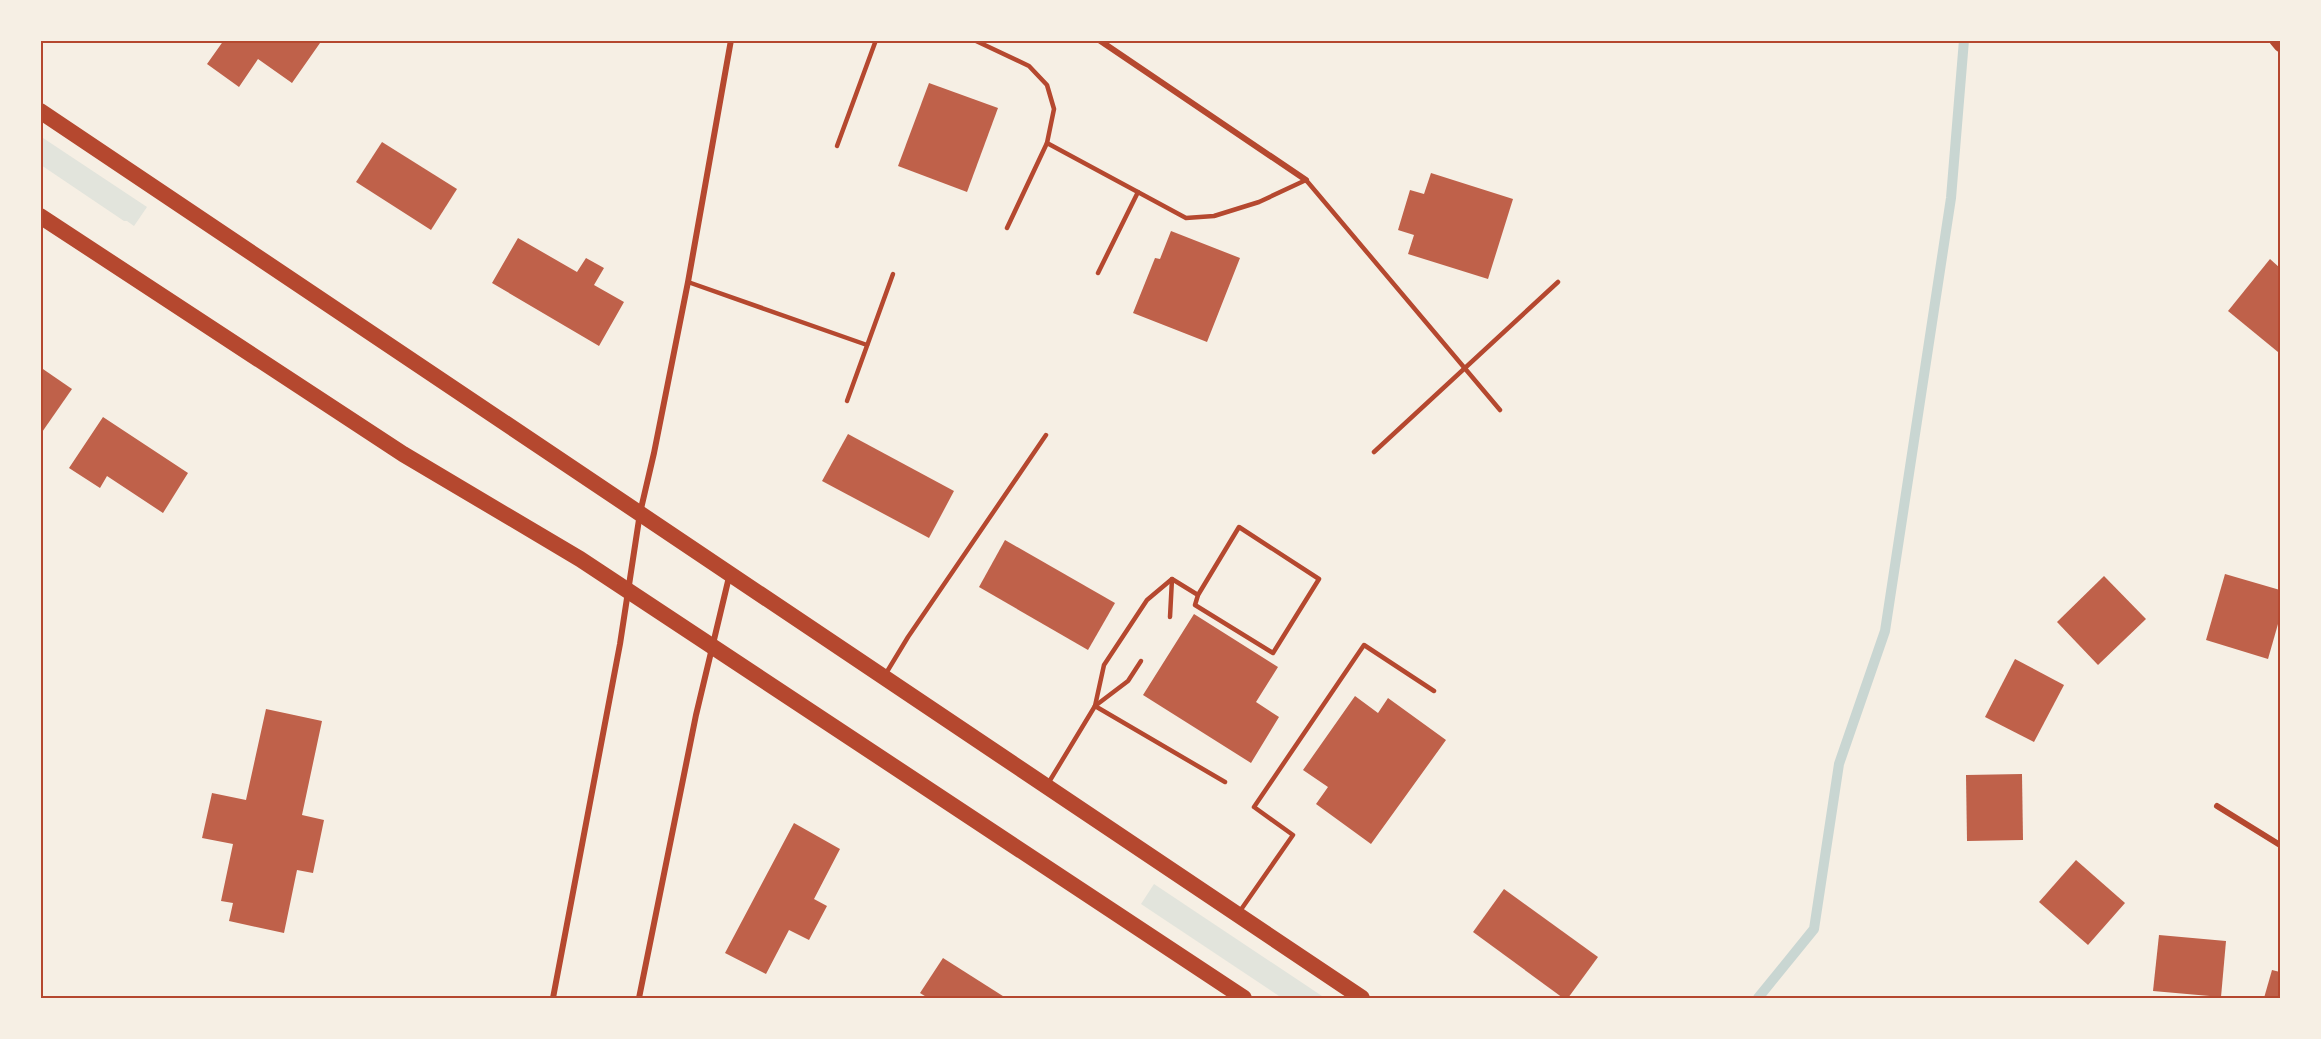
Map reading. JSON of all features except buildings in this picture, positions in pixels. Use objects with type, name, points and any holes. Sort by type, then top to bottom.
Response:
[{"type":"highway","points":[[40,111],[1362,999]]},
{"type":"highway","points":[[40,216],[403,453],[580,559],[1244,999]]},
{"type":"main road","points":[[2275,40],[2280,46]]},
{"type":"street","points":[[553,999],[620,644],[640,513],[688,282],[731,40]]},
{"type":"street","points":[[1099,40],[1306,180]]},
{"type":"street","points":[[639,999],[711,647],[730,573]]},
{"type":"street","points":[[2217,806],[2280,845]]},
{"type":"lane","points":[[837,146],[876,40]]},
{"type":"lane","points":[[974,40],[1029,66],[1047,85],[1053,109],[1047,143],[1007,228]]},
{"type":"lane","points":[[1047,143],[1186,218],[1214,216],[1259,202],[1306,180],[1500,410]]},
{"type":"lane","points":[[1098,273],[1138,192]]},
{"type":"lane","points":[[847,401],[893,273]]},
{"type":"lane","points":[[688,282],[867,345]]},
{"type":"lane","points":[[1374,452],[1558,282]]},
{"type":"lane","points":[[883,677],[1046,435]]},
{"type":"lane","points":[[1239,527],[1319,579],[1273,653],[1195,605],[1198,595],[1239,527]]},
{"type":"lane","points":[[1172,579],[1198,595]]},
{"type":"lane","points":[[1170,617],[1172,579]]},
{"type":"lane","points":[[1047,786],[1095,706],[1104,665],[1147,600],[1172,579]]},
{"type":"lane","points":[[1238,914],[1293,835],[1254,807],[1364,645],[1434,691]]},
{"type":"lane","points":[[1095,706],[1128,681],[1141,661]]},
{"type":"lane","points":[[1095,706],[1225,782]]},
{"type":"shaded area","points":[[40,136],[147,207],[134,226],[41,165]]},
{"type":"shaded area","points":[[1154,884],[1325,998],[1282,998],[1141,904]]},
{"type":"waterway","points":[[1758,998],[1814,929],[1839,764],[1885,631],[1951,198],[1964,40]]}]
